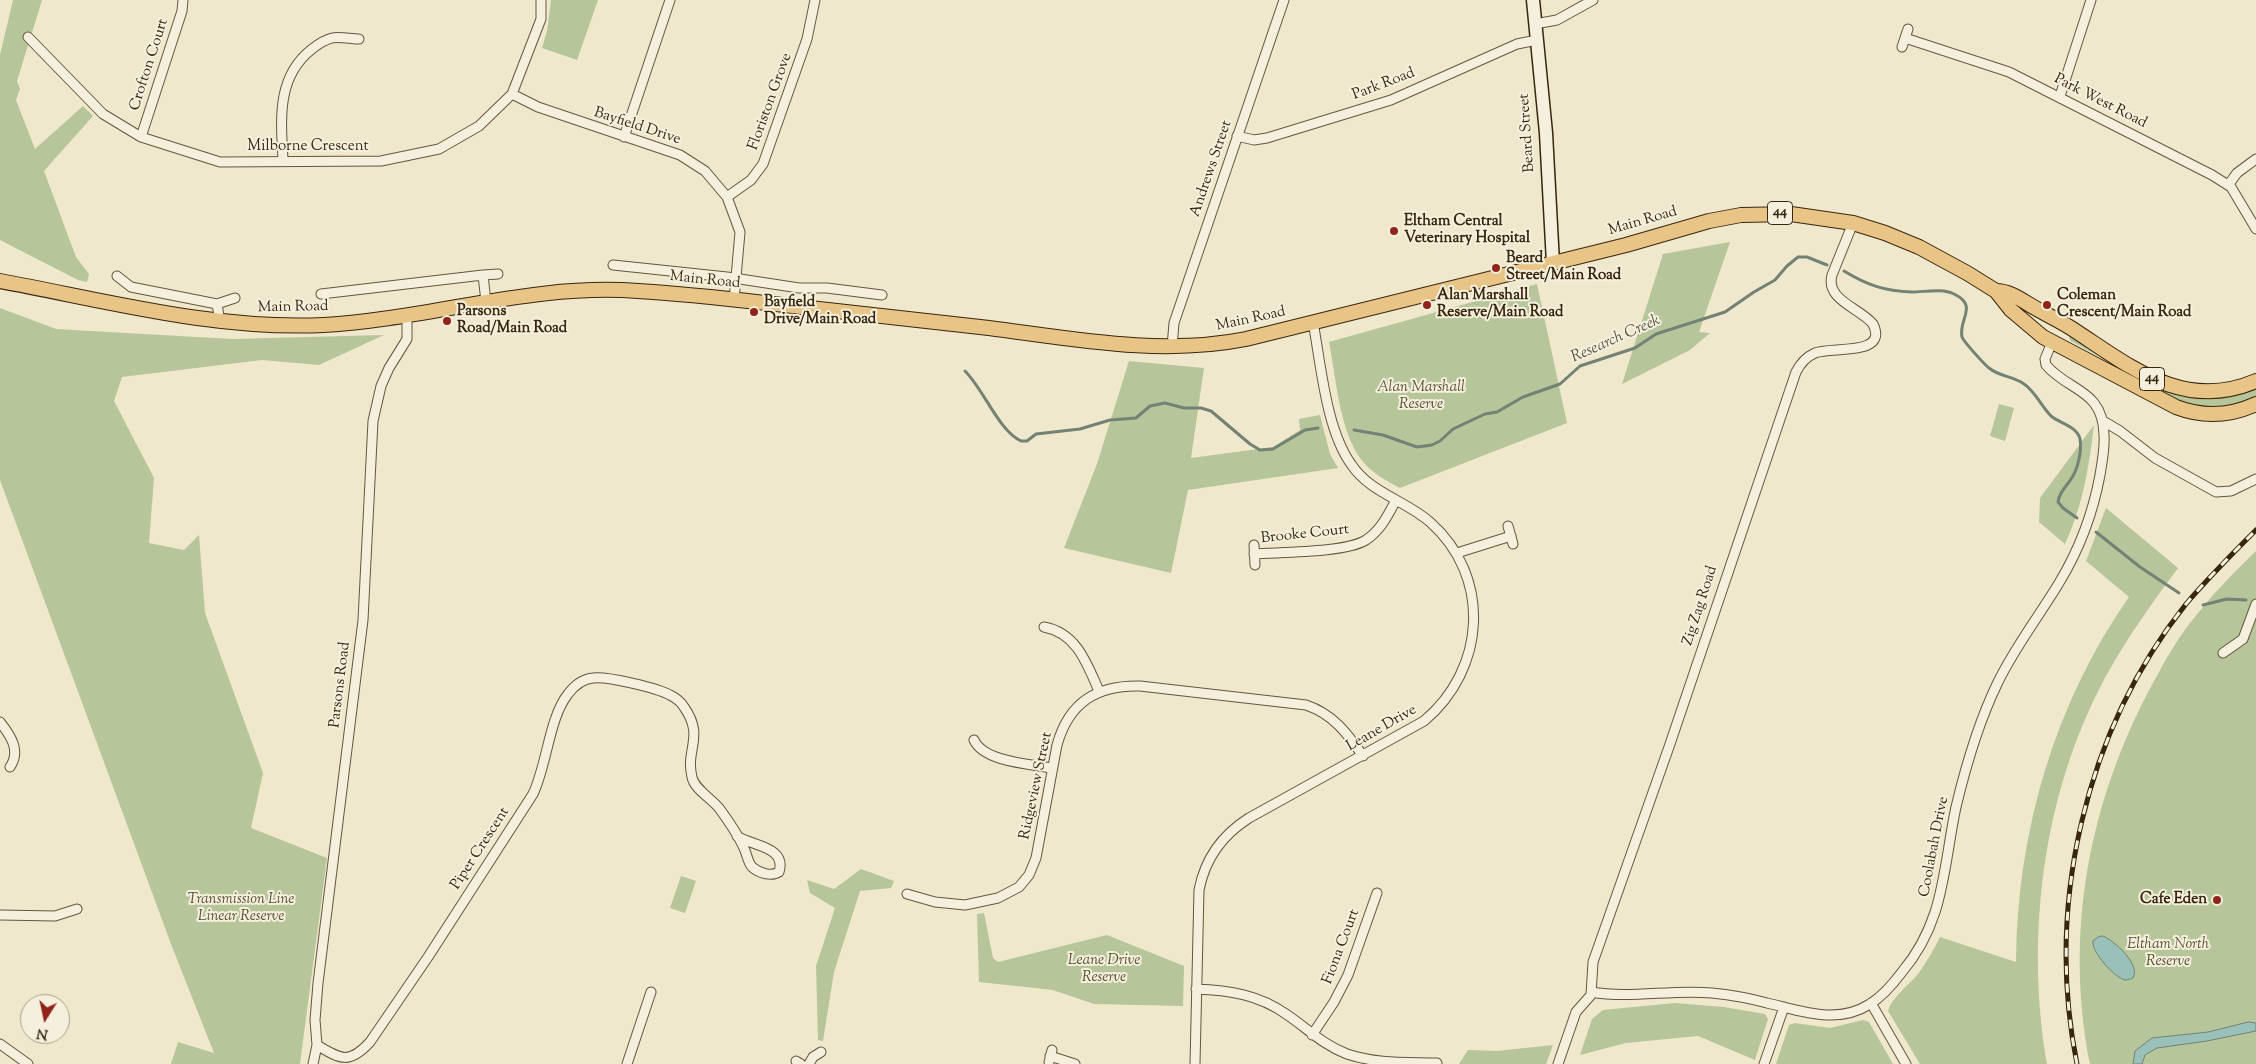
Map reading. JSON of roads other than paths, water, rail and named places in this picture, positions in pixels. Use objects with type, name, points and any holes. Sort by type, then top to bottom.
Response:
[{"type":"main road","name":"Main Road","points":[[0,281],[220,322],[272,326],[317,325],[407,316],[486,302],[557,293],[608,290],[734,300],[1120,344],[1172,347],[1228,342],[1554,263],[1691,225],[1741,215],[1791,214],[1853,223],[1885,233],[1919,247],[1996,291],[2012,295],[2062,323],[2136,370],[2168,385],[2186,389],[2215,390],[2242,386],[2256,381]]},
{"type":"main road","name":"Main Road","points":[[1996,291],[2002,301],[2052,342],[2184,410],[2217,414],[2238,411],[2256,404]]},
{"type":"main road","points":[[2052,342],[2062,323]]},
{"type":"street","name":"Crofton Court","points":[[142,137],[182,11],[183,0]]},
{"type":"street","name":"Milborne Crescent","points":[[28,37],[103,114],[142,137],[220,162],[283,160],[380,161],[439,149],[479,126],[512,94],[541,19],[541,0]]},
{"type":"street","points":[[624,137],[670,0]]},
{"type":"street","name":"Floriston Grove","points":[[727,198],[751,180],[763,164],[807,39],[815,0]]},
{"type":"street","name":"Andrews Street","points":[[1172,347],[1174,323],[1284,0]]},
{"type":"street","name":"Beard Street","points":[[1533,0],[1546,133],[1554,263]]},
{"type":"street","points":[[1535,24],[1557,20],[1593,0]]},
{"type":"street","points":[[2060,96],[2091,0]]},
{"type":"street","points":[[283,160],[282,101],[287,80],[300,58],[319,44],[332,38],[359,39]]},
{"type":"street","name":"Park West Road","points":[[1905,38],[2001,68],[2060,96],[2228,184]]},
{"type":"street","name":"Park Road","points":[[1237,136],[1254,140],[1267,138],[1391,100],[1517,44],[1536,40]]},
{"type":"street","name":"Bayfield Drive","points":[[512,94],[538,107],[680,155],[705,171],[727,198],[740,232],[734,300]]},
{"type":"street","points":[[2256,159],[2237,173],[2228,184],[2256,229]]},
{"type":"street","name":"Zig Zag Road","points":[[1591,992],[1591,972],[1594,962],[1796,372],[1802,362],[1815,352],[1859,348],[1869,344],[1874,339],[1875,330],[1873,324],[1837,296],[1831,284],[1832,275],[1853,223]]},
{"type":"street","name":"Main Road","points":[[613,265],[799,288],[827,288],[882,295]]},
{"type":"street","name":"Main Road","points":[[321,294],[498,274]]},
{"type":"street","points":[[483,275],[486,302]]},
{"type":"street","name":"Main Road","points":[[117,276],[132,287],[217,304],[235,298]]},
{"type":"street","points":[[217,304],[220,322]]},
{"type":"street","name":"Parsons Road","points":[[313,1064],[317,1045],[315,1020],[317,988],[362,626],[373,421],[381,386],[389,368],[407,340],[407,316]]},
{"type":"street","name":"Leane Drive","points":[[1195,1064],[1199,890],[1206,866],[1215,849],[1227,834],[1249,818],[1413,728],[1431,715],[1448,697],[1462,672],[1472,642],[1473,610],[1468,579],[1456,553],[1445,537],[1430,521],[1366,481],[1352,466],[1342,450],[1330,411],[1313,322]]},
{"type":"street","points":[[2052,342],[2045,359],[2046,365],[2088,397],[2098,408],[2103,421],[2120,431],[2155,458],[2216,492],[2228,493],[2256,479]]},
{"type":"street","name":"Coolabah Drive","points":[[1591,992],[1610,995],[1658,992],[1710,993],[1747,998],[1807,1013],[1831,1015],[1856,1011],[1871,1003],[1889,988],[1920,948],[1934,918],[1943,889],[1960,792],[1989,702],[2004,671],[2067,569],[2088,521],[2103,457],[2103,421]]},
{"type":"street","name":"Brooke Court","points":[[1254,554],[1341,548],[1357,544],[1377,530],[1396,500]]},
{"type":"street","points":[[1456,553],[1512,540],[1508,526]]},
{"type":"street","points":[[1254,545],[1255,565]]},
{"type":"street","points":[[2224,653],[2243,639],[2256,604]]},
{"type":"street","points":[[1044,627],[1060,632],[1076,645],[1086,661],[1099,691]]},
{"type":"street","name":"Piper Crescent","points":[[317,1045],[337,1057],[352,1058],[360,1054],[383,1024],[533,794],[542,772],[561,706],[573,688],[583,681],[599,678],[666,693],[683,706],[694,729],[691,762],[692,780],[718,807],[737,836]]},
{"type":"street","name":"Ridgeview Street","points":[[908,894],[935,902],[965,905],[998,898],[1019,887],[1029,874],[1036,858],[1052,768],[1060,736],[1067,719],[1080,705],[1099,691],[1119,687],[1140,686],[1306,705],[1322,712],[1336,722],[1363,756]]},
{"type":"street","points":[[0,722],[15,748],[15,758],[10,767]]},
{"type":"street","points":[[974,740],[980,749],[988,754],[1052,768]]},
{"type":"street","points":[[737,836],[770,850],[780,864],[779,872],[768,874],[752,867],[737,836]]},
{"type":"street","name":"Fiona Court","points":[[1312,1035],[1334,1002],[1348,975],[1377,893]]},
{"type":"street","points":[[0,915],[55,916],[77,909]]},
{"type":"street","points":[[1196,989],[1228,991],[1256,998],[1276,1007],[1312,1035],[1339,1051],[1366,1060],[1395,1064],[1437,1061]]},
{"type":"street","points":[[626,1064],[651,992]]},
{"type":"street","points":[[1558,1064],[1576,1012],[1591,992]]},
{"type":"street","points":[[1871,1003],[1906,1064]]},
{"type":"street","points":[[1764,1064],[1784,1007]]},
{"type":"street","points":[[0,1044],[28,1064]]},
{"type":"street","points":[[809,1064],[813,1057],[821,1052]]},
{"type":"street","points":[[1050,1056],[1075,1064]]},
{"type":"water","points":[[2103,936],[2126,954],[2133,967],[2133,978],[2125,980],[2116,975],[2100,958],[2093,946],[2093,941]]},
{"type":"water","points":[[2249,1022],[2256,1023],[2256,1031],[2207,1041],[2157,1048],[2145,1055],[2142,1064],[2133,1064],[2135,1051],[2152,1038],[2208,1032]]},
{"type":"waterway","name":"Research Creek","points":[[1354,430],[1383,435],[1417,447],[1432,445],[1440,441],[1453,429],[1485,414],[1497,412],[1523,397],[1560,384],[1580,366],[1635,348],[1656,334],[1725,312],[1775,280],[1798,257],[1807,257],[1827,265]]},
{"type":"waterway","name":"Research Creek","points":[[1844,271],[1868,284],[1884,289],[1912,292],[1944,291],[1954,294],[1965,303],[1966,313],[1962,337],[1970,348],[1993,371],[2020,381],[2028,387],[2051,416],[2072,428],[2078,435],[2080,439],[2080,454],[2077,465],[2073,475],[2061,492],[2058,502],[2077,518]]},
{"type":"waterway","name":"Research Creek","points":[[965,371],[1006,429],[1021,441],[1027,441],[1036,434],[1080,429],[1110,420],[1136,418],[1150,406],[1165,403],[1184,408],[1201,408],[1211,411],[1250,444],[1260,450],[1273,449],[1305,430],[1318,428]]},
{"type":"waterway","name":"Research Creek","points":[[2096,532],[2140,567],[2179,593]]},
{"type":"waterway","name":"Research Creek","points":[[2203,605],[2227,599],[2246,600]]},
{"type":"railway","points":[[2077,1064],[2068,1004],[2066,943],[2071,882],[2082,822],[2099,763],[2122,707],[2151,654],[2186,604],[2211,575],[2256,530]]},
{"type":"place","name":"Eltham Central Veterinary Hospital","points":[[1394,231]]},
{"type":"place","name":"Beard Street/Main Road","points":[[1496,268]]},
{"type":"place","name":"Alan Marshall Reserve/Main Road","points":[[1427,305]]},
{"type":"place","name":"Coleman Crescent/Main Road","points":[[2047,305]]},
{"type":"place","name":"Bayfield Drive/Main Road","points":[[754,312]]},
{"type":"place","name":"Parsons Road/Main Road","points":[[447,321]]},
{"type":"place","name":"Cafe Eden","points":[[2217,900]]},
{"type":"park label","name":"Alan Marshall Reserve","points":[[1421,396]]},
{"type":"park label","name":"Transmission Line Linear Reserve","points":[[241,908]]},
{"type":"park label","name":"Eltham North Reserve","points":[[2168,954]]},
{"type":"park label","name":"Leane Drive Reserve","points":[[1104,970]]}]
